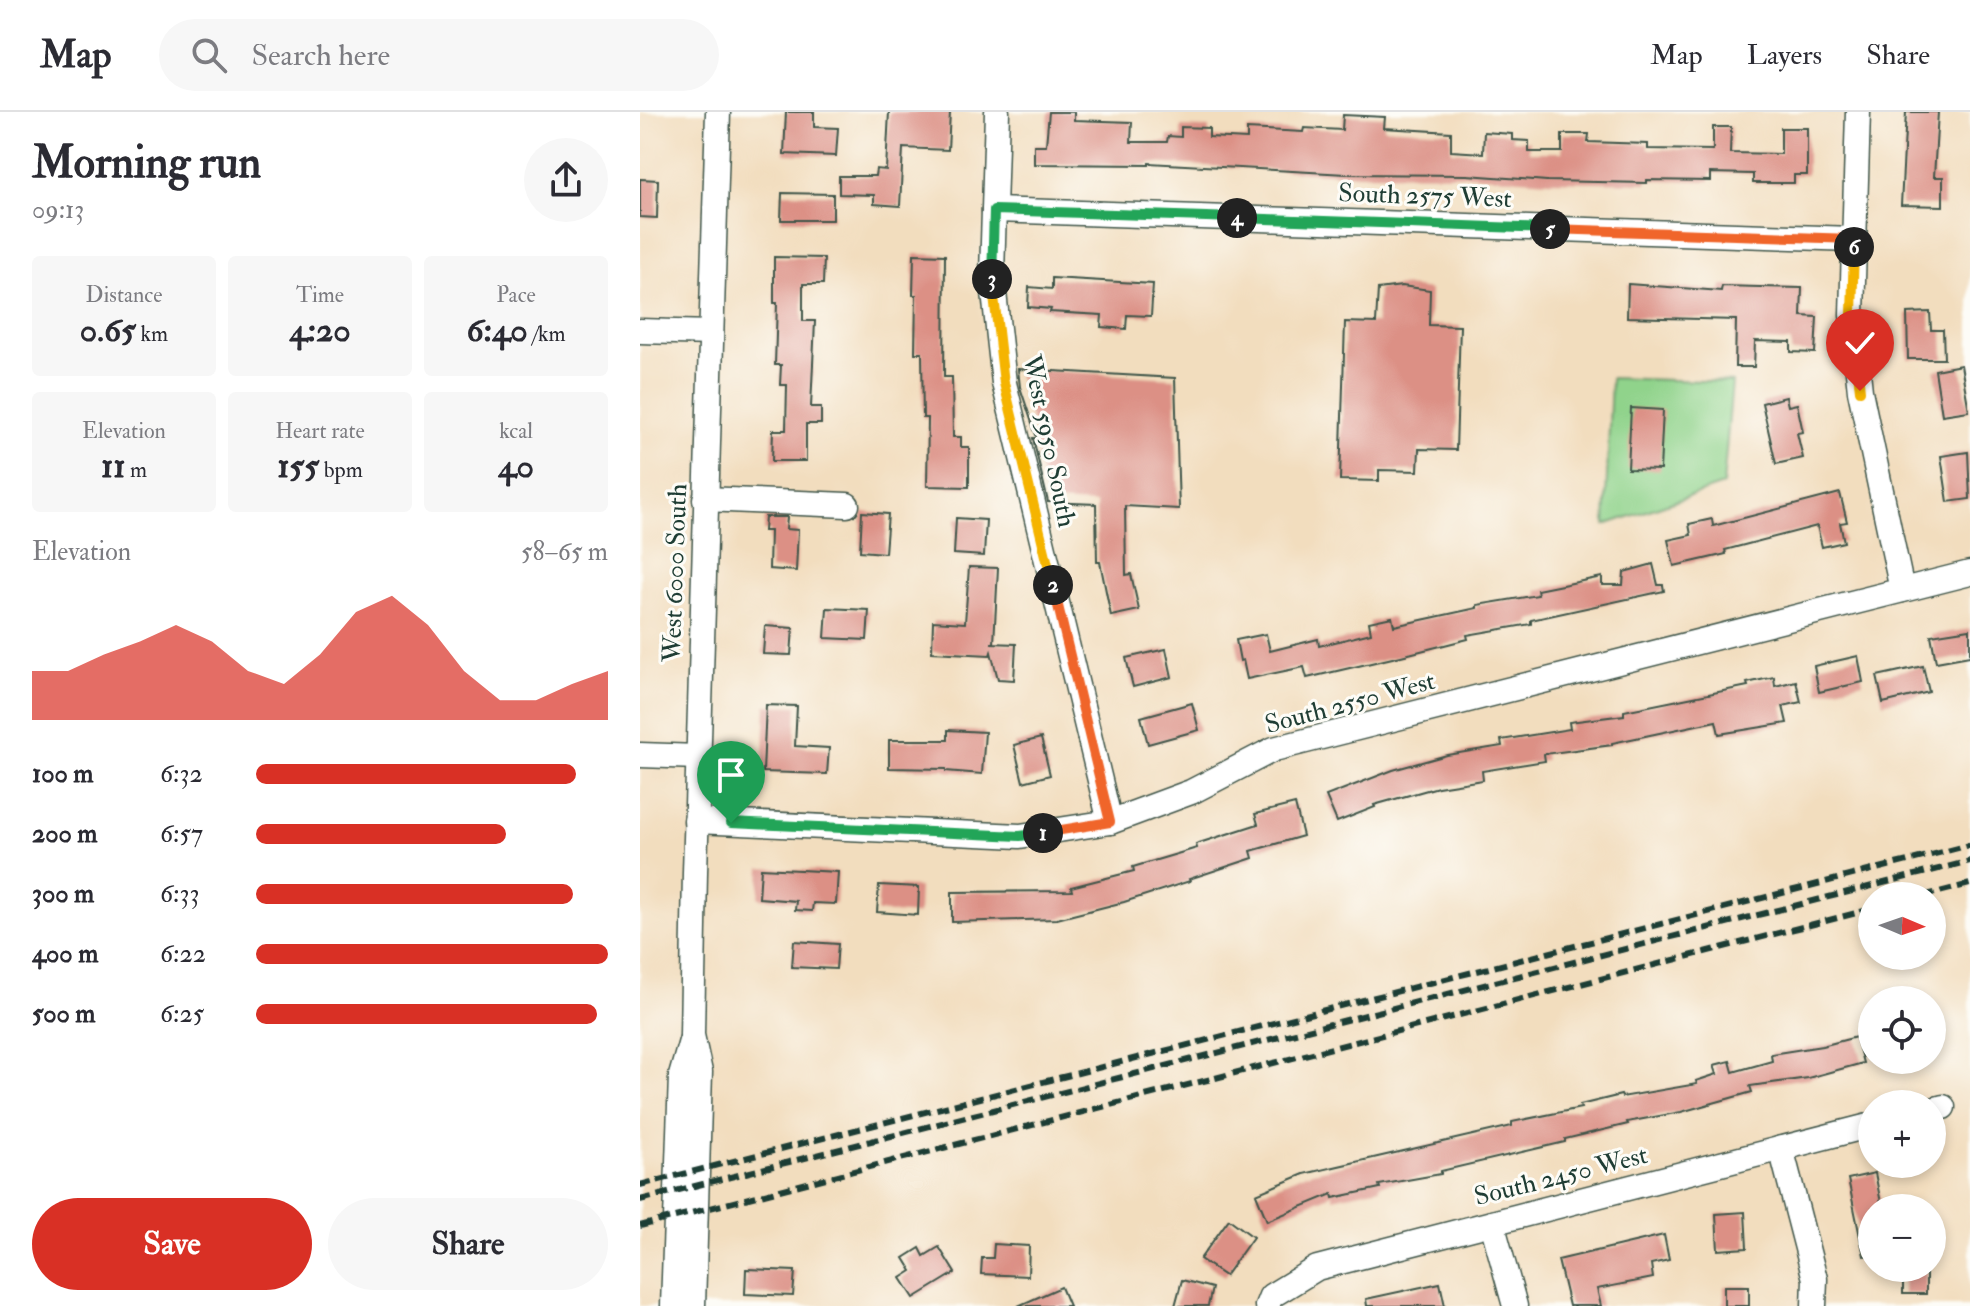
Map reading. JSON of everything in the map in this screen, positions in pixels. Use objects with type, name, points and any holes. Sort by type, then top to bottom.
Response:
[{"type":"street","name":"West 6000 South","points":[[688,1173],[700,1072],[692,1035],[696,821],[718,112]]},
{"type":"street","name":"West 5950 South","points":[[997,112],[992,274],[1004,383],[1110,822]]},
{"type":"street","points":[[1858,112],[1852,314],[1860,391],[1902,590]]},
{"type":"street","name":"South 2575 West","points":[[994,210],[1854,239]]},
{"type":"street","points":[[640,331],[711,333]]},
{"type":"street","points":[[705,499],[847,505]]},
{"type":"street","name":"South 2550 West","points":[[696,821],[1020,836],[1110,822],[1191,792],[1274,749],[1970,573]]},
{"type":"street","points":[[640,755],[698,757]]},
{"type":"street","name":"South 2450 West","points":[[1269,1301],[1317,1268],[1858,1129]]},
{"type":"street","points":[[1781,1148],[1815,1279],[1814,1306]]},
{"type":"street","points":[[673,1306],[688,1173]]},
{"type":"street","points":[[688,1173],[693,1306]]},
{"type":"street","points":[[1492,1223],[1515,1306]]},
{"type":"green space","points":[[1611,378],[1732,382],[1723,485],[1605,525]]},
{"type":"building","points":[[786,112],[814,112],[814,127],[838,128],[836,156],[784,154]]},
{"type":"building","points":[[889,112],[950,112],[948,150],[903,148],[900,206],[874,204],[874,195],[839,194],[839,176],[875,176],[876,169],[886,170]]},
{"type":"building","points":[[1049,112],[1074,112],[1074,120],[1132,122],[1131,142],[1167,142],[1168,136],[1181,137],[1181,127],[1209,128],[1209,137],[1247,139],[1247,129],[1303,132],[1304,128],[1342,130],[1343,115],[1385,117],[1384,128],[1451,132],[1451,151],[1483,153],[1484,132],[1512,134],[1512,140],[1529,141],[1529,152],[1562,152],[1562,134],[1589,134],[1588,142],[1648,144],[1648,149],[1713,150],[1713,127],[1731,127],[1730,153],[1781,154],[1781,128],[1807,128],[1807,175],[1794,175],[1794,183],[1753,183],[1753,174],[1710,173],[1710,181],[1647,180],[1647,183],[1547,181],[1467,175],[1346,174],[1149,163],[1034,164],[1034,145],[1046,145]]},
{"type":"building","points":[[1906,112],[1938,112],[1934,177],[1943,177],[1943,206],[1901,205]]},
{"type":"building","points":[[640,179],[658,180],[657,218],[640,217]]},
{"type":"building","points":[[782,193],[833,194],[833,220],[781,220]]},
{"type":"building","points":[[914,254],[945,255],[944,377],[952,377],[953,437],[961,437],[961,447],[969,447],[969,487],[927,486],[928,418],[923,418],[922,353],[915,353]]},
{"type":"building","points":[[774,257],[824,258],[823,284],[803,284],[803,321],[815,321],[811,407],[821,407],[821,424],[806,424],[806,461],[772,461],[773,430],[786,430],[787,385],[780,385],[781,365],[775,365],[777,303],[774,303]]},
{"type":"building","points":[[1052,278],[1153,284],[1151,316],[1127,315],[1126,329],[1101,327],[1102,315],[1050,312],[1051,309],[1028,307],[1029,287],[1052,289]]},
{"type":"building","points":[[1628,284],[1721,291],[1722,286],[1802,288],[1801,316],[1817,317],[1815,353],[1791,352],[1791,342],[1755,341],[1754,367],[1735,367],[1736,320],[1627,317]]},
{"type":"building","points":[[1402,286],[1430,290],[1429,325],[1460,326],[1456,450],[1419,449],[1418,471],[1379,470],[1379,481],[1340,480],[1345,322],[1376,323],[1378,289]]},
{"type":"building","points":[[1930,312],[1931,330],[1943,330],[1944,359],[1908,359],[1907,313]]},
{"type":"building","points":[[1961,365],[1969,411],[1942,415],[1935,370]]},
{"type":"building","points":[[1018,369],[1175,378],[1179,509],[1125,506],[1126,575],[1131,574],[1139,610],[1111,616],[1100,562],[1097,562],[1096,504],[1048,502],[1033,438],[1037,438],[1020,387]]},
{"type":"building","points":[[1786,397],[1788,406],[1797,404],[1803,432],[1797,433],[1803,458],[1776,464],[1762,403]]},
{"type":"building","points":[[1631,408],[1663,410],[1660,470],[1628,469]]},
{"type":"building","points":[[1968,452],[1970,499],[1948,502],[1941,456]]},
{"type":"building","points":[[1840,493],[1847,522],[1840,523],[1844,542],[1822,547],[1817,526],[1725,550],[1726,554],[1674,566],[1668,540],[1691,535],[1689,524],[1712,519],[1713,526]]},
{"type":"building","points":[[862,512],[888,514],[885,553],[860,551]]},
{"type":"building","points":[[765,517],[787,517],[786,529],[798,530],[796,571],[769,569],[770,531],[764,531]]},
{"type":"building","points":[[956,518],[986,520],[984,556],[954,554]]},
{"type":"building","points":[[1653,564],[1658,585],[1663,585],[1664,591],[1531,620],[1531,624],[1467,635],[1468,639],[1401,656],[1307,678],[1304,667],[1247,679],[1243,660],[1240,661],[1236,640],[1266,634],[1270,651],[1318,639],[1319,646],[1371,633],[1369,622],[1392,617],[1394,626],[1477,608],[1477,605],[1538,595],[1537,590],[1602,577],[1602,585],[1623,585],[1624,572]]},
{"type":"building","points":[[969,567],[998,568],[994,643],[991,643],[1016,644],[1014,680],[998,679],[991,652],[990,655],[932,652],[933,621],[965,623]]},
{"type":"building","points":[[827,608],[869,610],[867,640],[825,638]]},
{"type":"building","points":[[765,626],[793,628],[791,655],[763,654]]},
{"type":"building","points":[[1970,629],[1970,656],[1936,662],[1931,635]]},
{"type":"building","points":[[1166,649],[1172,677],[1133,687],[1126,658]]},
{"type":"building","points":[[1858,656],[1863,682],[1819,692],[1814,666]]},
{"type":"building","points":[[1923,666],[1929,692],[1883,703],[1877,676]]},
{"type":"building","points":[[1774,677],[1775,686],[1796,681],[1801,702],[1783,706],[1787,723],[1719,734],[1716,721],[1612,745],[1544,754],[1545,761],[1482,771],[1483,780],[1438,787],[1374,805],[1337,822],[1326,796],[1393,770],[1447,755],[1502,746],[1501,740],[1570,729],[1569,722],[1624,715],[1624,711],[1748,686],[1747,683]]},
{"type":"building","points":[[1192,703],[1199,730],[1148,744],[1141,717]]},
{"type":"building","points":[[766,705],[797,706],[795,746],[829,748],[827,774],[763,772]]},
{"type":"building","points":[[948,730],[985,732],[982,774],[946,769],[889,768],[889,740],[948,740]]},
{"type":"building","points":[[1041,738],[1050,775],[1023,782],[1014,745]]},
{"type":"building","points":[[1295,804],[1303,836],[1251,851],[1253,858],[1190,881],[1057,919],[952,922],[952,892],[1072,891],[1071,887],[1134,871],[1133,867],[1197,848],[1196,844],[1258,824],[1255,814]]},
{"type":"building","points":[[761,868],[838,872],[836,904],[813,903],[812,911],[795,910],[796,901],[759,898]]},
{"type":"building","points":[[879,885],[919,887],[918,915],[877,912]]},
{"type":"building","points":[[794,941],[838,944],[836,969],[792,967]]},
{"type":"building","points":[[1856,1037],[1858,1064],[1808,1078],[1750,1086],[1752,1092],[1681,1112],[1627,1122],[1565,1139],[1565,1142],[1441,1171],[1441,1174],[1379,1185],[1380,1188],[1333,1198],[1332,1194],[1267,1221],[1256,1194],[1304,1174],[1512,1126],[1512,1122],[1581,1108],[1580,1105],[1621,1095],[1697,1084],[1696,1081],[1717,1074],[1714,1065],[1730,1061],[1733,1072],[1772,1061],[1771,1054]]},
{"type":"building","points":[[1876,1178],[1879,1194],[1858,1194],[1858,1227],[1848,1179]]},
{"type":"building","points":[[1745,1212],[1747,1248],[1718,1250],[1716,1214]]},
{"type":"building","points":[[1229,1219],[1253,1237],[1225,1276],[1200,1259]]},
{"type":"building","points":[[1664,1235],[1669,1260],[1651,1264],[1653,1278],[1597,1289],[1601,1306],[1569,1306],[1558,1260]]},
{"type":"building","points":[[994,1244],[1029,1246],[1028,1276],[981,1274],[982,1258],[993,1258]]},
{"type":"building","points":[[939,1247],[955,1273],[914,1298],[901,1278],[912,1271],[904,1258],[920,1248],[924,1256]]},
{"type":"building","points":[[746,1269],[795,1271],[793,1296],[745,1294]]},
{"type":"building","points":[[1182,1280],[1212,1288],[1208,1306],[1175,1306]]},
{"type":"building","points":[[1903,1282],[1926,1282],[1926,1294],[1903,1294]]},
{"type":"building","points":[[1440,1283],[1445,1306],[1367,1306],[1366,1299]]},
{"type":"building","points":[[1724,1286],[1749,1286],[1749,1306],[1724,1306]]},
{"type":"building","points":[[1061,1287],[1069,1306],[1018,1306]]},
{"type":"railway","points":[[640,1185],[1970,845]]},
{"type":"railway","points":[[640,1200],[1970,861]]},
{"type":"railway","points":[[1946,890],[1970,884]]},
{"type":"railway","points":[[640,1226],[1858,913]]},
{"type":"route","points":[[731,823],[1020,836],[1110,822],[1004,383],[992,274],[994,210],[1854,239],[1852,314],[1860,391]]}]
